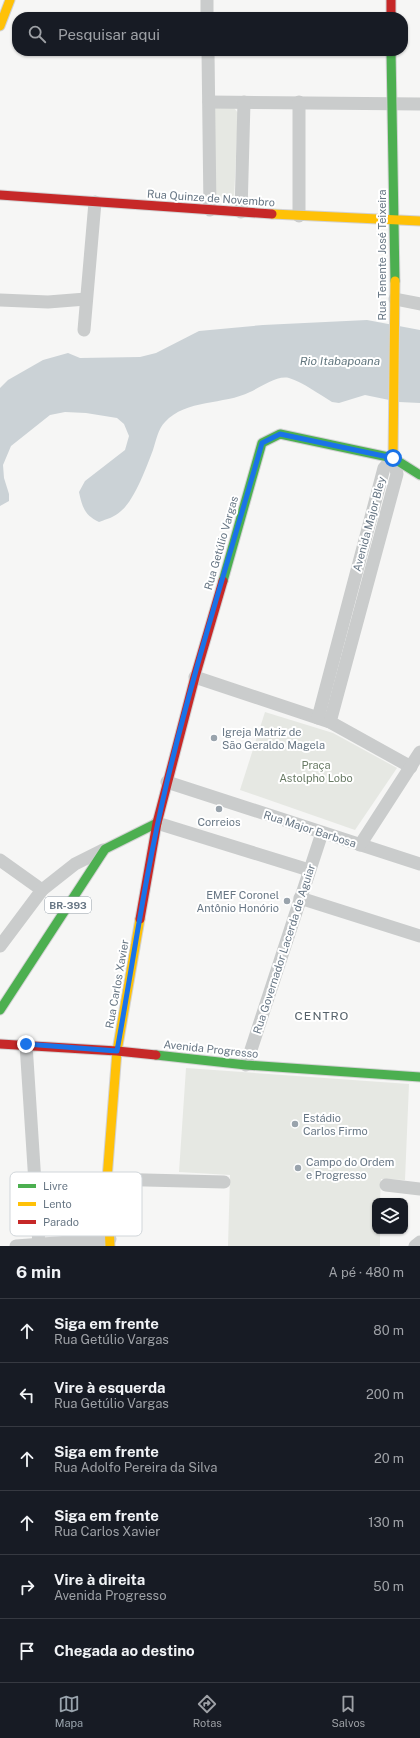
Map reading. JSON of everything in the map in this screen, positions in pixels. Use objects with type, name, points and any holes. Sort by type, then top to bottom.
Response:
[{"type":"main road","points":[[0,26],[10,0]]},
{"type":"main road","points":[[390,0],[391,12]]},
{"type":"main road","name":"Rua Tenente José Teixeira","points":[[392,56],[395,299],[393,458]]},
{"type":"main road","name":"Rua Quinze de Novembro","points":[[0,195],[299,216],[420,221]]},
{"type":"main road","name":"Rua Getúlio Vargas","points":[[167,782],[194,677],[262,443],[280,434],[393,458]]},
{"type":"main road","points":[[393,458],[420,475]]},
{"type":"main road","name":"Rua Carlos Xavier","points":[[108,1172],[117,1051],[158,823],[167,782]]},
{"type":"main road","points":[[105,849],[158,823]]},
{"type":"main road","name":"BR-393","points":[[0,1010],[105,849]]},
{"type":"main road","name":"Avenida Progresso","points":[[0,1044],[26,1044],[117,1051],[246,1065],[420,1077]]},
{"type":"street","points":[[207,0],[207,12]]},
{"type":"street","points":[[208,56],[210,210]]},
{"type":"street","points":[[209,102],[420,104]]},
{"type":"street","points":[[241,212],[244,102]]},
{"type":"street","points":[[299,102],[299,216]]},
{"type":"street","points":[[84,330],[95,202]]},
{"type":"street","points":[[0,300],[48,302],[86,299]]},
{"type":"street","points":[[395,299],[420,304]]},
{"type":"street","name":"Avenida Major Bley","points":[[324,720],[397,474],[393,458]]},
{"type":"street","points":[[194,677],[324,720],[411,767]]},
{"type":"street","points":[[360,845],[420,752]]},
{"type":"street","name":"Rua Major Barbosa","points":[[167,782],[420,864]]},
{"type":"street","points":[[158,823],[309,870]]},
{"type":"street","name":"Rua Governador Lacerda de Aguiar","points":[[246,1065],[322,833]]},
{"type":"street","points":[[0,946],[42,890],[75,864],[105,849]]},
{"type":"street","points":[[0,860],[42,890]]},
{"type":"street","points":[[300,898],[420,936]]},
{"type":"street","points":[[26,1044],[34,1172]]},
{"type":"street","points":[[142,1180],[224,1182]]},
{"type":"street","points":[[386,1185],[420,1188]]},
{"type":"street","points":[[38,1236],[39,1245]]},
{"type":"street","points":[[415,1246],[420,1242]]},
{"type":"street","points":[[16,1246],[110,1243]]},
{"type":"green space","points":[[215,107],[234,108],[238,113],[234,198],[232,200],[215,200]]},
{"type":"green space","name":"Praça Astolpho Lobo","points":[[265,712],[333,733],[397,768],[355,830],[240,790]]},
{"type":"green space","name":"Estádio Carlos Firmo","points":[[186,1068],[409,1084],[405,1180],[381,1179],[380,1198],[372,1198],[372,1234],[380,1234],[380,1246],[228,1246],[230,1175],[179,1172]]},
{"type":"water","name":"Rio Itabapoana","points":[[367,320],[420,330],[420,403],[399,402],[365,395],[339,403],[332,402],[300,382],[289,378],[279,378],[240,396],[183,409],[165,422],[161,428],[144,474],[131,500],[116,515],[99,522],[84,510],[79,492],[85,481],[125,450],[129,436],[124,424],[117,418],[86,413],[65,412],[50,415],[11,446],[3,465],[9,501],[0,506],[0,388],[8,380],[43,360],[68,353],[80,358],[140,357],[156,353],[199,331],[263,325]]},
{"type":"traffic: fast","points":[[391,56],[395,281]]},
{"type":"traffic: fast","points":[[223,581],[262,443],[280,434],[393,458],[420,475]]},
{"type":"traffic: fast","points":[[0,1010],[105,849],[157,823]]},
{"type":"traffic: fast","points":[[156,1055],[246,1065],[420,1077]]},
{"type":"traffic: slow","points":[[0,26],[10,0]]},
{"type":"traffic: slow","points":[[272,214],[420,221]]},
{"type":"traffic: slow","points":[[393,458],[395,281]]},
{"type":"traffic: slow","points":[[108,1172],[117,1051],[140,919]]},
{"type":"traffic: slow","points":[[110,1236],[110,1246]]},
{"type":"traffic: jam","points":[[391,0],[391,12]]},
{"type":"traffic: jam","points":[[0,195],[272,214]]},
{"type":"traffic: jam","points":[[140,919],[157,823],[195,677],[223,581]]},
{"type":"traffic: jam","points":[[0,1044],[117,1051],[156,1055]]},
{"type":"place","name":"Igreja Matriz de São Geraldo Magela","points":[[214,738]]},
{"type":"place","name":"Correios","points":[[219,809]]},
{"type":"place","name":"EMEF Coronel Antônio Honório","points":[[287,901]]},
{"type":"place","name":"Estádio Carlos Firmo","points":[[295,1124]]},
{"type":"place","name":"Campo do Ordem e Progresso","points":[[298,1168]]},
{"type":"district","name":"CENTRO","points":[[322,1016]]},
{"type":"route","points":[[26,1044],[117,1051],[158,823],[167,782],[194,677],[262,443],[280,434],[393,458]]}]
